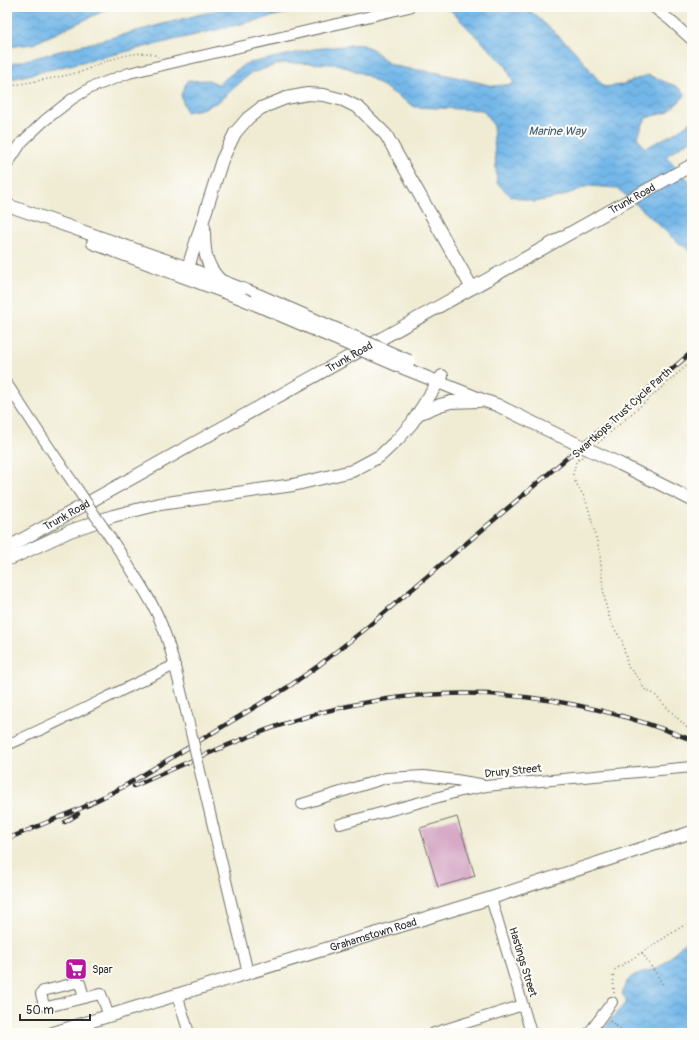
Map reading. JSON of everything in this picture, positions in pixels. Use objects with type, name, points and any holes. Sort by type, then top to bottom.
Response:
[{"type":"main road","points":[[186,273],[222,160],[235,133],[248,118],[261,108],[286,98],[308,94],[324,95],[343,100],[359,108],[386,135],[472,288]]},
{"type":"main road","name":"Trunk Road","points":[[7,548],[692,165]]},
{"type":"main road","points":[[7,205],[23,214],[186,273],[243,299],[440,379],[620,464],[692,500]]},
{"type":"main road","points":[[7,212],[23,214]]},
{"type":"main road","points":[[204,216],[204,242],[207,261],[210,269],[222,282]]},
{"type":"main road","points":[[186,273],[222,282],[258,295],[407,365]]},
{"type":"main road","points":[[440,379],[472,390],[493,401],[497,405]]},
{"type":"main road","points":[[7,559],[70,531],[113,516],[160,504],[293,485],[352,471],[380,456],[398,439],[418,414],[440,379]]},
{"type":"main road","points":[[418,414],[451,402],[484,401]]},
{"type":"main road","name":"Grahamstown Road","points":[[53,1033],[491,898],[692,832]]},
{"type":"street","points":[[7,165],[22,142],[44,121],[72,99],[90,88],[129,73],[164,64],[409,7]]},
{"type":"street","points":[[653,7],[692,40]]},
{"type":"street","points":[[7,384],[122,555],[157,614],[170,647],[175,665],[248,973]]},
{"type":"street","points":[[7,745],[175,665]]},
{"type":"street","name":"Drury Street","points":[[340,824],[461,791],[486,786],[692,767]]},
{"type":"street","points":[[302,804],[386,778],[424,776],[486,786]]},
{"type":"street","name":"Hastings Street","points":[[491,898],[531,1033]]},
{"type":"street","points":[[84,997],[101,994],[109,1016]]},
{"type":"street","points":[[177,995],[189,1033]]},
{"type":"street","points":[[589,1033],[612,1002]]},
{"type":"street","points":[[434,1033],[523,1005]]},
{"type":"path","points":[[7,87],[81,72],[103,63],[146,53],[156,55],[164,64]]},
{"type":"path","name":"Swartkops Trust Cycle Parth","points":[[594,447],[692,362]]},
{"type":"path","name":"Swartkops Trust Cycle Parth","points":[[582,457],[576,462],[573,474],[574,480],[585,498],[591,517],[600,554],[606,606],[611,623],[622,641],[628,667],[638,678],[644,689],[654,694],[692,733]]},
{"type":"path","points":[[612,1002],[614,998],[613,971],[692,920]]},
{"type":"path","points":[[642,953],[663,984]]},
{"type":"path","points":[[602,1016],[623,1030]]},
{"type":"water","points":[[7,7],[112,7],[33,44],[7,47]]},
{"type":"water","points":[[228,7],[312,7],[7,80],[7,65]]},
{"type":"water","name":"Marine Way","points":[[447,7],[526,7],[573,49],[604,87],[620,85],[648,75],[678,87],[686,95],[668,112],[646,118],[637,137],[645,148],[673,134],[692,121],[692,139],[666,156],[692,184],[692,252],[675,240],[617,188],[588,186],[560,197],[534,202],[511,196],[497,183],[493,125],[483,110],[415,107],[366,75],[337,64],[283,63],[251,73],[218,102],[201,109],[186,112],[181,95],[187,81],[209,80],[218,84],[245,64],[314,49],[361,44],[374,50],[389,64],[404,68],[439,73],[493,86],[514,84],[506,66]]},
{"type":"water","points":[[692,937],[692,1033],[596,1033],[599,1029],[605,1028],[608,1025],[607,1024],[627,1001],[622,994],[625,985],[633,976],[662,965]]},
{"type":"building","points":[[457,817],[475,876],[438,887],[420,828]]},
{"type":"railway","points":[[87,805],[123,787],[288,687],[318,666],[364,630],[692,352]]},
{"type":"railway","points":[[134,786],[217,750],[280,725],[351,705],[400,697],[449,694],[498,695],[547,700],[596,709],[644,723],[692,740]]},
{"type":"railway","points":[[7,839],[91,804]]},
{"type":"railway","points":[[65,822],[78,814]]},
{"type":"place","name":"Spar","points":[[76,969]]}]
